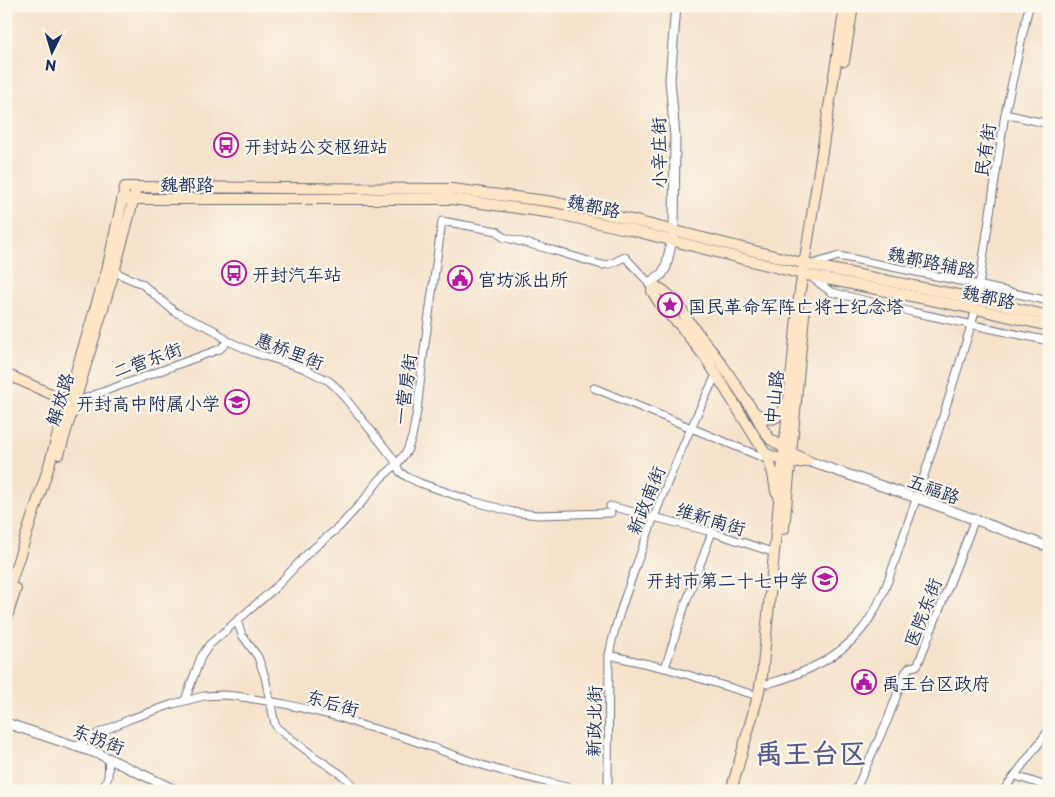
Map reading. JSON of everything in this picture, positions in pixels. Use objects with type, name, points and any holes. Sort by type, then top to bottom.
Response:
[{"type":"main road","name":"中山路","points":[[788,450],[789,400],[806,269],[845,6]]},
{"type":"main road","name":"中山路","points":[[739,791],[765,697],[771,662],[788,450],[806,269],[852,6]]},
{"type":"main road","name":"魏都路","points":[[125,188],[452,189],[554,202],[674,236],[806,269],[977,304],[1049,316]]},
{"type":"main road","name":"解放路","points":[[110,271],[125,188]]},
{"type":"main road","name":"解放路","points":[[6,597],[71,402],[136,188]]},
{"type":"main road","name":"魏都路","points":[[122,199],[452,200],[553,213],[631,230],[674,236]]},
{"type":"main road","points":[[778,518],[775,479],[768,457],[716,374],[679,324],[663,310],[652,292],[652,286],[657,287],[677,302],[687,319],[721,363],[770,439],[808,461]]},
{"type":"main road","name":"魏都路","points":[[977,304],[1049,326]]},
{"type":"main road","points":[[6,374],[71,402]]},
{"type":"main road","points":[[754,412],[771,420],[778,417],[789,400]]},
{"type":"main road","name":"解放路","points":[[6,619],[54,471],[71,402]]},
{"type":"main road","points":[[768,457],[787,462],[808,461]]},
{"type":"main road","name":"中山路","points":[[732,791],[758,696],[764,662],[778,518],[787,462]]},
{"type":"street","name":"小辛庄街","points":[[652,286],[666,267],[674,236],[675,136],[670,80],[676,6]]},
{"type":"street","name":"民有街","points":[[767,684],[786,678],[834,655],[848,644],[859,633],[873,613],[883,592],[917,498],[972,325],[980,286],[1005,114],[1029,6]]},
{"type":"street","points":[[1005,114],[1049,124]]},
{"type":"street","name":"一营房街","points":[[185,700],[201,657],[209,645],[276,587],[307,554],[340,526],[380,479],[397,464],[409,445],[417,411],[442,221],[497,231],[503,237],[602,265],[610,264],[625,257],[652,286]]},
{"type":"street","name":"魏都路辅路","points":[[806,269],[839,256],[1049,301]]},
{"type":"street","points":[[806,269],[831,292],[912,312],[1049,341]]},
{"type":"street","name":"惠桥里街","points":[[110,271],[142,284],[175,312],[214,330],[228,341],[255,353],[303,368],[329,381],[342,394],[393,458],[403,475],[472,501],[513,512],[537,515],[610,509]]},
{"type":"street","name":"二营东街","points":[[71,402],[220,348],[228,341]]},
{"type":"street","name":"新政南街","points":[[609,653],[629,586],[654,516],[690,428],[721,363]]},
{"type":"street","points":[[594,388],[690,428],[768,457]]},
{"type":"street","name":"五福路","points":[[808,461],[917,498],[1049,547]]},
{"type":"street","name":"维新南街","points":[[610,509],[654,516],[712,532],[775,553]]},
{"type":"street","name":"医院东街","points":[[855,791],[888,719],[905,673],[910,667],[918,664],[975,519]]},
{"type":"street","points":[[665,668],[684,608],[712,532]]},
{"type":"street","points":[[237,621],[242,635],[258,657],[265,677],[275,724],[315,757],[342,775],[359,791]]},
{"type":"street","points":[[609,653],[758,696]]},
{"type":"street","name":"新政北街","points":[[608,791],[609,653]]},
{"type":"street","name":"东后街","points":[[78,746],[97,734],[130,719],[185,700],[222,695],[254,698],[339,717],[487,766],[582,791]]},
{"type":"street","name":"东拐街","points":[[6,723],[109,758],[177,791]]},
{"type":"street","points":[[1003,791],[1049,730]]},
{"type":"street","points":[[102,791],[108,777],[109,758]]},
{"type":"street","points":[[1016,776],[1049,787]]},
{"type":"place","name":"开封站公交枢纽站","points":[[226,145]]},
{"type":"place","name":"开封汽车站","points":[[234,273]]},
{"type":"place","name":"官坊派出所","points":[[460,278]]},
{"type":"place","name":"国民革命军阵亡将士纪念塔","points":[[670,305]]},
{"type":"place","name":"开封高中附属小学","points":[[237,402]]},
{"type":"place","name":"开封市第二十七中学","points":[[825,579]]},
{"type":"place","name":"禹王台区政府","points":[[864,682]]},
{"type":"district","name":"禹王台区","points":[[811,751]]}]
